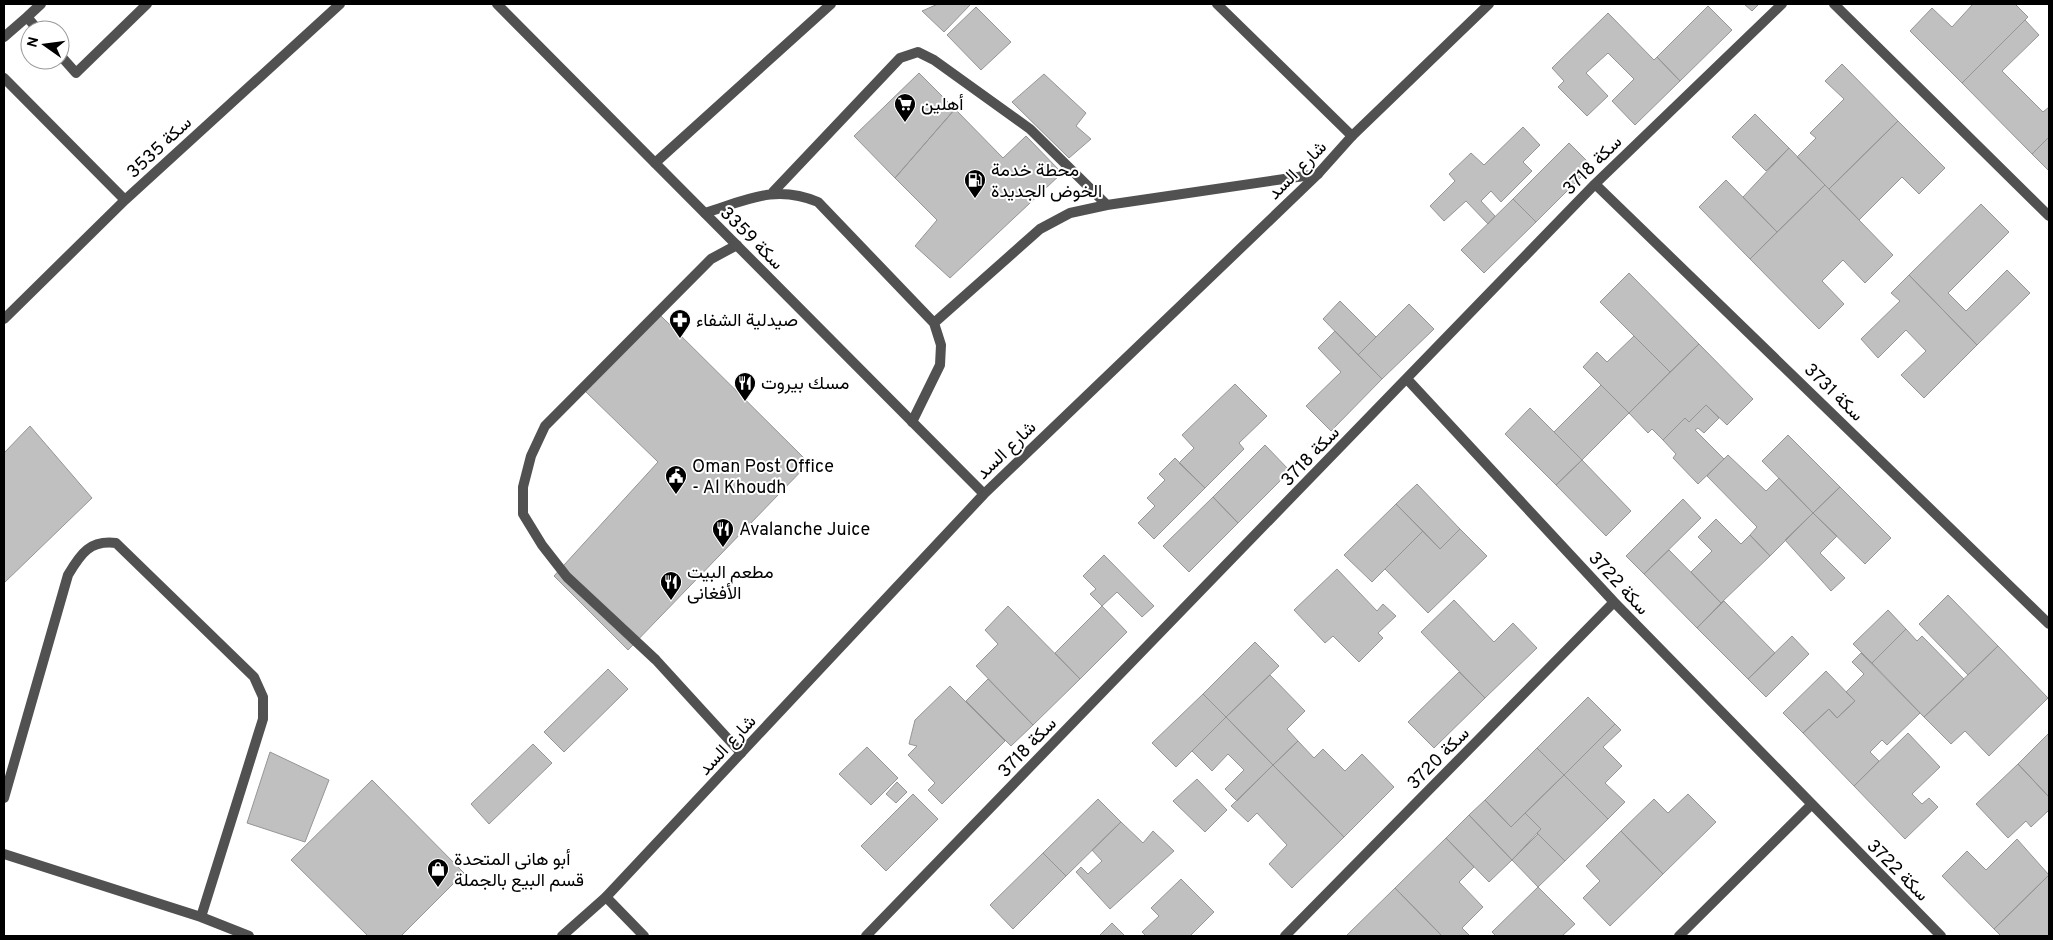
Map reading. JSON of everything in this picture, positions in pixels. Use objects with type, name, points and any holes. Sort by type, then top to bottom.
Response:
[{"type":"street","points":[[4,37],[40,4]]},
{"type":"street","points":[[70,66],[76,73],[147,4]]},
{"type":"street","name":"سكة 3535","points":[[4,319],[125,200],[340,4]]},
{"type":"street","name":"سكة 3359","points":[[497,4],[984,494]]},
{"type":"street","points":[[655,163],[831,4]]},
{"type":"street","points":[[1217,4],[1352,136]]},
{"type":"street","name":"شارع السد","points":[[562,936],[606,897],[984,494],[1318,174],[1352,136],[1489,4]]},
{"type":"street","name":"سكة 3718","points":[[866,936],[1595,184],[1782,4]]},
{"type":"street","points":[[1834,4],[2049,216]]},
{"type":"street","points":[[773,192],[900,58],[918,52],[934,60],[1030,129],[1107,205]]},
{"type":"street","points":[[4,78],[125,200]]},
{"type":"street","points":[[934,323],[1040,228],[1070,213],[1107,205],[1318,174]]},
{"type":"street","name":"سكة 3731","points":[[1595,184],[2049,624]]},
{"type":"street","points":[[705,213],[773,192],[800,194],[818,202],[934,323],[941,345],[940,366],[912,422]]},
{"type":"street","points":[[737,245],[711,259],[545,426],[531,456],[523,487],[524,514],[542,545],[567,576],[656,660],[741,753]]},
{"type":"street","name":"سكة 3722","points":[[1407,379],[1614,602],[1941,936]]},
{"type":"street","points":[[4,798],[68,575],[76,560],[88,548],[102,542],[116,543],[254,677],[263,697],[263,719],[201,917]]},
{"type":"street","name":"سكة 3720","points":[[1285,936],[1614,602]]},
{"type":"street","points":[[1680,936],[1811,804]]},
{"type":"street","points":[[4,854],[201,917],[249,936]]},
{"type":"street","points":[[606,897],[644,936]]},
{"type":"building","points":[[938,4],[971,4],[944,32],[922,11]]},
{"type":"building","points":[[1744,4],[1759,4],[1752,11]]},
{"type":"building","points":[[1973,4],[2015,4],[2028,17],[1962,83],[1910,31],[1932,8],[1952,27]]},
{"type":"building","points":[[1708,6],[1732,30],[1680,81],[1657,57]]},
{"type":"building","points":[[976,7],[1011,42],[981,70],[947,35]]},
{"type":"building","points":[[1608,13],[1654,60],[1657,57],[1680,81],[1635,125],[1612,101],[1634,79],[1608,53],[1586,73],[1608,96],[1587,116],[1558,87],[1564,81],[1552,68]]},
{"type":"building","points":[[2025,20],[2039,35],[2002,71],[2043,112],[2049,107],[2049,137],[2032,154],[1962,83]]},
{"type":"building","points":[[1842,64],[1898,121],[1829,189],[1797,157],[1816,138],[1810,133],[1844,99],[1825,81]]},
{"type":"building","name":"أهلين","points":[[919,73],[955,109],[895,178],[854,136]]},
{"type":"building","points":[[1044,74],[1086,113],[1076,126],[1091,139],[1069,158],[1012,102]]},
{"type":"building","name":"محطة خدمة الخوض الجديدة","points":[[955,109],[1003,158],[1026,136],[1062,173],[950,278],[915,246],[937,220],[895,178]]},
{"type":"building","points":[[1755,114],[1789,148],[1766,171],[1732,137]]},
{"type":"building","points":[[1898,121],[1945,168],[1919,194],[1902,177],[1859,220],[1829,189]]},
{"type":"building","points":[[1523,127],[1540,145],[1523,162],[1532,171],[1501,202],[1491,191],[1481,201],[1495,216],[1488,224],[1466,201],[1444,221],[1430,206],[1455,181],[1449,174],[1471,153],[1484,165]]},
{"type":"building","points":[[2049,137],[2049,171],[2032,154]]},
{"type":"building","points":[[1569,143],[1592,166],[1536,222],[1513,199]]},
{"type":"building","points":[[1789,148],[1825,185],[1777,232],[1743,197]]},
{"type":"building","points":[[1726,180],[1777,232],[1750,259],[1699,207]]},
{"type":"building","points":[[1825,185],[1893,255],[1865,283],[1843,260],[1822,281],[1844,304],[1819,329],[1750,259]]},
{"type":"building","points":[[1513,199],[1536,222],[1484,273],[1461,250]]},
{"type":"building","points":[[1981,204],[2009,232],[1948,293],[1966,311],[2007,270],[2030,293],[1977,345],[1909,275]]},
{"type":"building","points":[[1629,273],[1699,344],[1670,372],[1600,302]]},
{"type":"building","points":[[1909,275],[1977,345],[1924,398],[1901,375],[1926,351],[1906,330],[1878,358],[1861,339],[1900,301],[1891,293]]},
{"type":"building","points":[[1340,301],[1376,337],[1358,355],[1323,319]]},
{"type":"building","points":[[1409,304],[1434,329],[1382,379],[1358,355]]},
{"type":"building","points":[[660,315],[809,463],[628,650],[554,576],[658,462],[585,391]]},
{"type":"building","points":[[1335,331],[1382,379],[1331,431],[1306,406],[1341,372],[1318,348]]},
{"type":"building","points":[[1634,336],[1670,372],[1629,413],[1583,367],[1597,352],[1607,362]]},
{"type":"building","points":[[1699,344],[1753,399],[1727,425],[1706,405],[1689,422],[1685,418],[1663,440],[1652,429],[1648,433],[1629,413]]},
{"type":"building","points":[[1235,384],[1267,416],[1239,443],[1244,449],[1205,488],[1179,463],[1194,448],[1182,435]]},
{"type":"building","points":[[1601,385],[1629,413],[1582,460],[1554,432]]},
{"type":"building","points":[[1706,405],[1719,418],[1704,433],[1698,428],[1695,430],[1724,459],[1698,484],[1673,458],[1676,454],[1663,440],[1685,418],[1689,422]]},
{"type":"building","points":[[1530,408],[1582,460],[1556,485],[1505,434]]},
{"type":"building","points":[[30,426],[92,498],[4,583],[4,453]]},
{"type":"building","points":[[1788,435],[1840,487],[1813,513],[1762,461]]},
{"type":"building","points":[[1265,445],[1290,471],[1238,523],[1213,497]]},
{"type":"building","points":[[1728,455],[1766,491],[1779,478],[1813,513],[1770,556],[1750,535],[1757,527],[1707,476]]},
{"type":"building","points":[[1175,458],[1205,488],[1154,539],[1138,523],[1155,506],[1147,498],[1165,480],[1159,474]]},
{"type":"building","points":[[1582,460],[1631,511],[1606,536],[1556,485]]},
{"type":"building","points":[[1417,484],[1460,529],[1440,549],[1396,504]]},
{"type":"building","points":[[1840,487],[1891,538],[1865,564],[1813,513]]},
{"type":"building","points":[[1213,497],[1238,523],[1189,572],[1163,546]]},
{"type":"building","points":[[1683,499],[1701,518],[1644,574],[1626,556]]},
{"type":"building","points":[[1396,504],[1423,531],[1372,582],[1344,555]]},
{"type":"building","points":[[1813,513],[1837,536],[1820,553],[1845,578],[1831,591],[1785,540]]},
{"type":"building","points":[[1716,519],[1741,544],[1750,535],[1770,556],[1721,603],[1691,572],[1712,551],[1698,537]]},
{"type":"building","points":[[1460,529],[1487,556],[1428,613],[1385,569],[1423,531],[1440,549]]},
{"type":"building","points":[[1669,550],[1721,603],[1697,628],[1644,574]]},
{"type":"building","points":[[1104,555],[1154,606],[1142,617],[1117,592],[1102,606],[1090,594],[1096,589],[1083,576]]},
{"type":"building","points":[[1337,569],[1377,611],[1383,604],[1396,616],[1378,633],[1383,638],[1359,662],[1333,636],[1325,643],[1294,610]]},
{"type":"building","points":[[1948,595],[1998,646],[1968,675],[1919,624]]},
{"type":"building","points":[[1454,600],[1494,642],[1513,623],[1537,648],[1485,698],[1421,632]]},
{"type":"building","points":[[1724,601],[1775,653],[1748,679],[1697,628]]},
{"type":"building","points":[[1008,606],[1080,679],[1033,725],[976,666],[998,644],[985,630]]},
{"type":"building","points":[[1102,606],[1127,632],[1080,679],[1055,653]]},
{"type":"building","points":[[1888,610],[1906,629],[1872,663],[1853,644]]},
{"type":"building","points":[[1906,629],[1917,641],[1922,636],[1964,679],[1924,717],[1872,663]]},
{"type":"building","points":[[1792,636],[1809,654],[1766,697],[1748,679]]},
{"type":"building","points":[[1255,642],[1279,666],[1226,717],[1203,694]]},
{"type":"building","points":[[1998,646],[2048,698],[1989,756],[1965,731],[1951,744],[1924,717]]},
{"type":"building","points":[[1861,653],[1920,713],[1887,745],[1882,740],[1870,752],[1879,761],[1854,786],[1803,733],[1829,709],[1837,718],[1855,701],[1846,692],[1864,674],[1852,662]]},
{"type":"building","points":[[608,669],[628,689],[564,752],[544,732]]},
{"type":"building","points":[[1826,671],[1855,701],[1837,718],[1829,709],[1803,733],[1783,713]]},
{"type":"building","points":[[1459,672],[1485,698],[1434,748],[1408,722]]},
{"type":"building","points":[[1270,675],[1305,711],[1287,729],[1298,741],[1273,765],[1226,717]]},
{"type":"building","points":[[988,679],[1033,725],[1011,746],[966,701]]},
{"type":"building","points":[[950,686],[1005,741],[942,804],[928,790],[935,783],[908,755],[917,746],[909,744],[915,720]]},
{"type":"building","points":[[1203,694],[1226,717],[1176,767],[1152,743]]},
{"type":"building","points":[[1588,697],[1615,724],[1564,775],[1537,748]]},
{"type":"building","points":[[1226,717],[1273,765],[1237,801],[1225,789],[1244,770],[1228,754],[1212,771],[1192,751]]},
{"type":"building","points":[[1615,724],[1621,730],[1603,747],[1622,766],[1605,783],[1625,802],[1608,819],[1564,775]]},
{"type":"building","points":[[1908,733],[1940,767],[1912,794],[1922,804],[1929,798],[1938,807],[1905,839],[1854,786]]},
{"type":"building","points":[[2049,733],[2049,797],[2018,764]]},
{"type":"building","points":[[1298,741],[1314,758],[1323,749],[1345,771],[1362,754],[1394,787],[1344,837],[1273,765]]},
{"type":"building","points":[[533,744],[552,763],[489,824],[471,804]]},
{"type":"building","points":[[867,747],[898,778],[871,805],[839,774]]},
{"type":"building","points":[[1537,748],[1564,775],[1511,827],[1485,800]]},
{"type":"building","points":[[270,752],[329,780],[305,842],[247,823]]},
{"type":"building","points":[[2018,764],[2049,797],[2049,810],[2031,827],[2026,821],[2008,838],[1976,804]]},
{"type":"building","points":[[1273,765],[1344,837],[1292,888],[1269,864],[1287,845],[1257,813],[1248,822],[1231,806]]},
{"type":"building","points":[[1564,775],[1608,819],[1565,861],[1537,833],[1541,829],[1525,813]]},
{"type":"building","points":[[1197,779],[1227,810],[1205,832],[1173,801]]},
{"type":"building","points":[[372,780],[464,873],[401,936],[368,936],[291,860]]},
{"type":"building","points":[[897,782],[907,792],[896,803],[886,794]]},
{"type":"building","points":[[913,794],[938,819],[886,871],[861,846]]},
{"type":"building","points":[[1688,794],[1716,822],[1663,874],[1621,831],[1654,799],[1668,813]]},
{"type":"building","points":[[1098,799],[1121,822],[1066,876],[1043,853]]},
{"type":"building","points":[[1485,800],[1511,827],[1525,813],[1541,829],[1512,860],[1469,815]]},
{"type":"building","points":[[1469,815],[1512,860],[1489,882],[1446,838]]},
{"type":"building","points":[[1121,822],[1143,843],[1153,831],[1174,851],[1110,909],[1076,872],[1081,867],[1088,874],[1102,861],[1092,850]]},
{"type":"building","points":[[1621,831],[1663,874],[1610,926],[1583,898],[1600,881],[1586,866]]},
{"type":"building","points":[[1538,834],[1565,861],[1538,887],[1512,860]]},
{"type":"building","points":[[1446,838],[1474,867],[1459,882],[1483,907],[1462,928],[1470,936],[1442,936],[1395,888]]},
{"type":"building","points":[[2017,839],[2049,875],[1994,929],[1942,876],[1967,851],[1986,870]]},
{"type":"building","points":[[1043,853],[1066,876],[1013,929],[990,905]]},
{"type":"building","points":[[2049,875],[2049,936],[2001,936],[1994,929]]},
{"type":"building","points":[[1181,879],[1214,912],[1190,936],[1146,936],[1142,932],[1159,916],[1151,908]]},
{"type":"building","points":[[1538,887],[1575,924],[1562,936],[1496,936],[1492,932]]},
{"type":"building","points":[[1395,888],[1442,936],[1346,936]]},
{"type":"building","points":[[1112,923],[1125,936],[1099,936]]},
{"type":"place","name":"أهلين","points":[[905,123]]},
{"type":"place","name":"محطة خدمة الخوض الجديدة","points":[[975,199]]},
{"type":"place","name":"صيدلية الشفاء","points":[[680,339]]},
{"type":"place","name":"مسك بيروت","points":[[745,402]]},
{"type":"place","name":"Oman Post Office - Al Khoudh","points":[[676,495]]},
{"type":"place","name":"Avalanche Juice","points":[[723,548]]},
{"type":"place","name":"مطعم البيت الأفغانى","points":[[671,601]]},
{"type":"place","name":"أبو هانى المتحدة قسم البيع بالجملة","points":[[438,888]]}]
